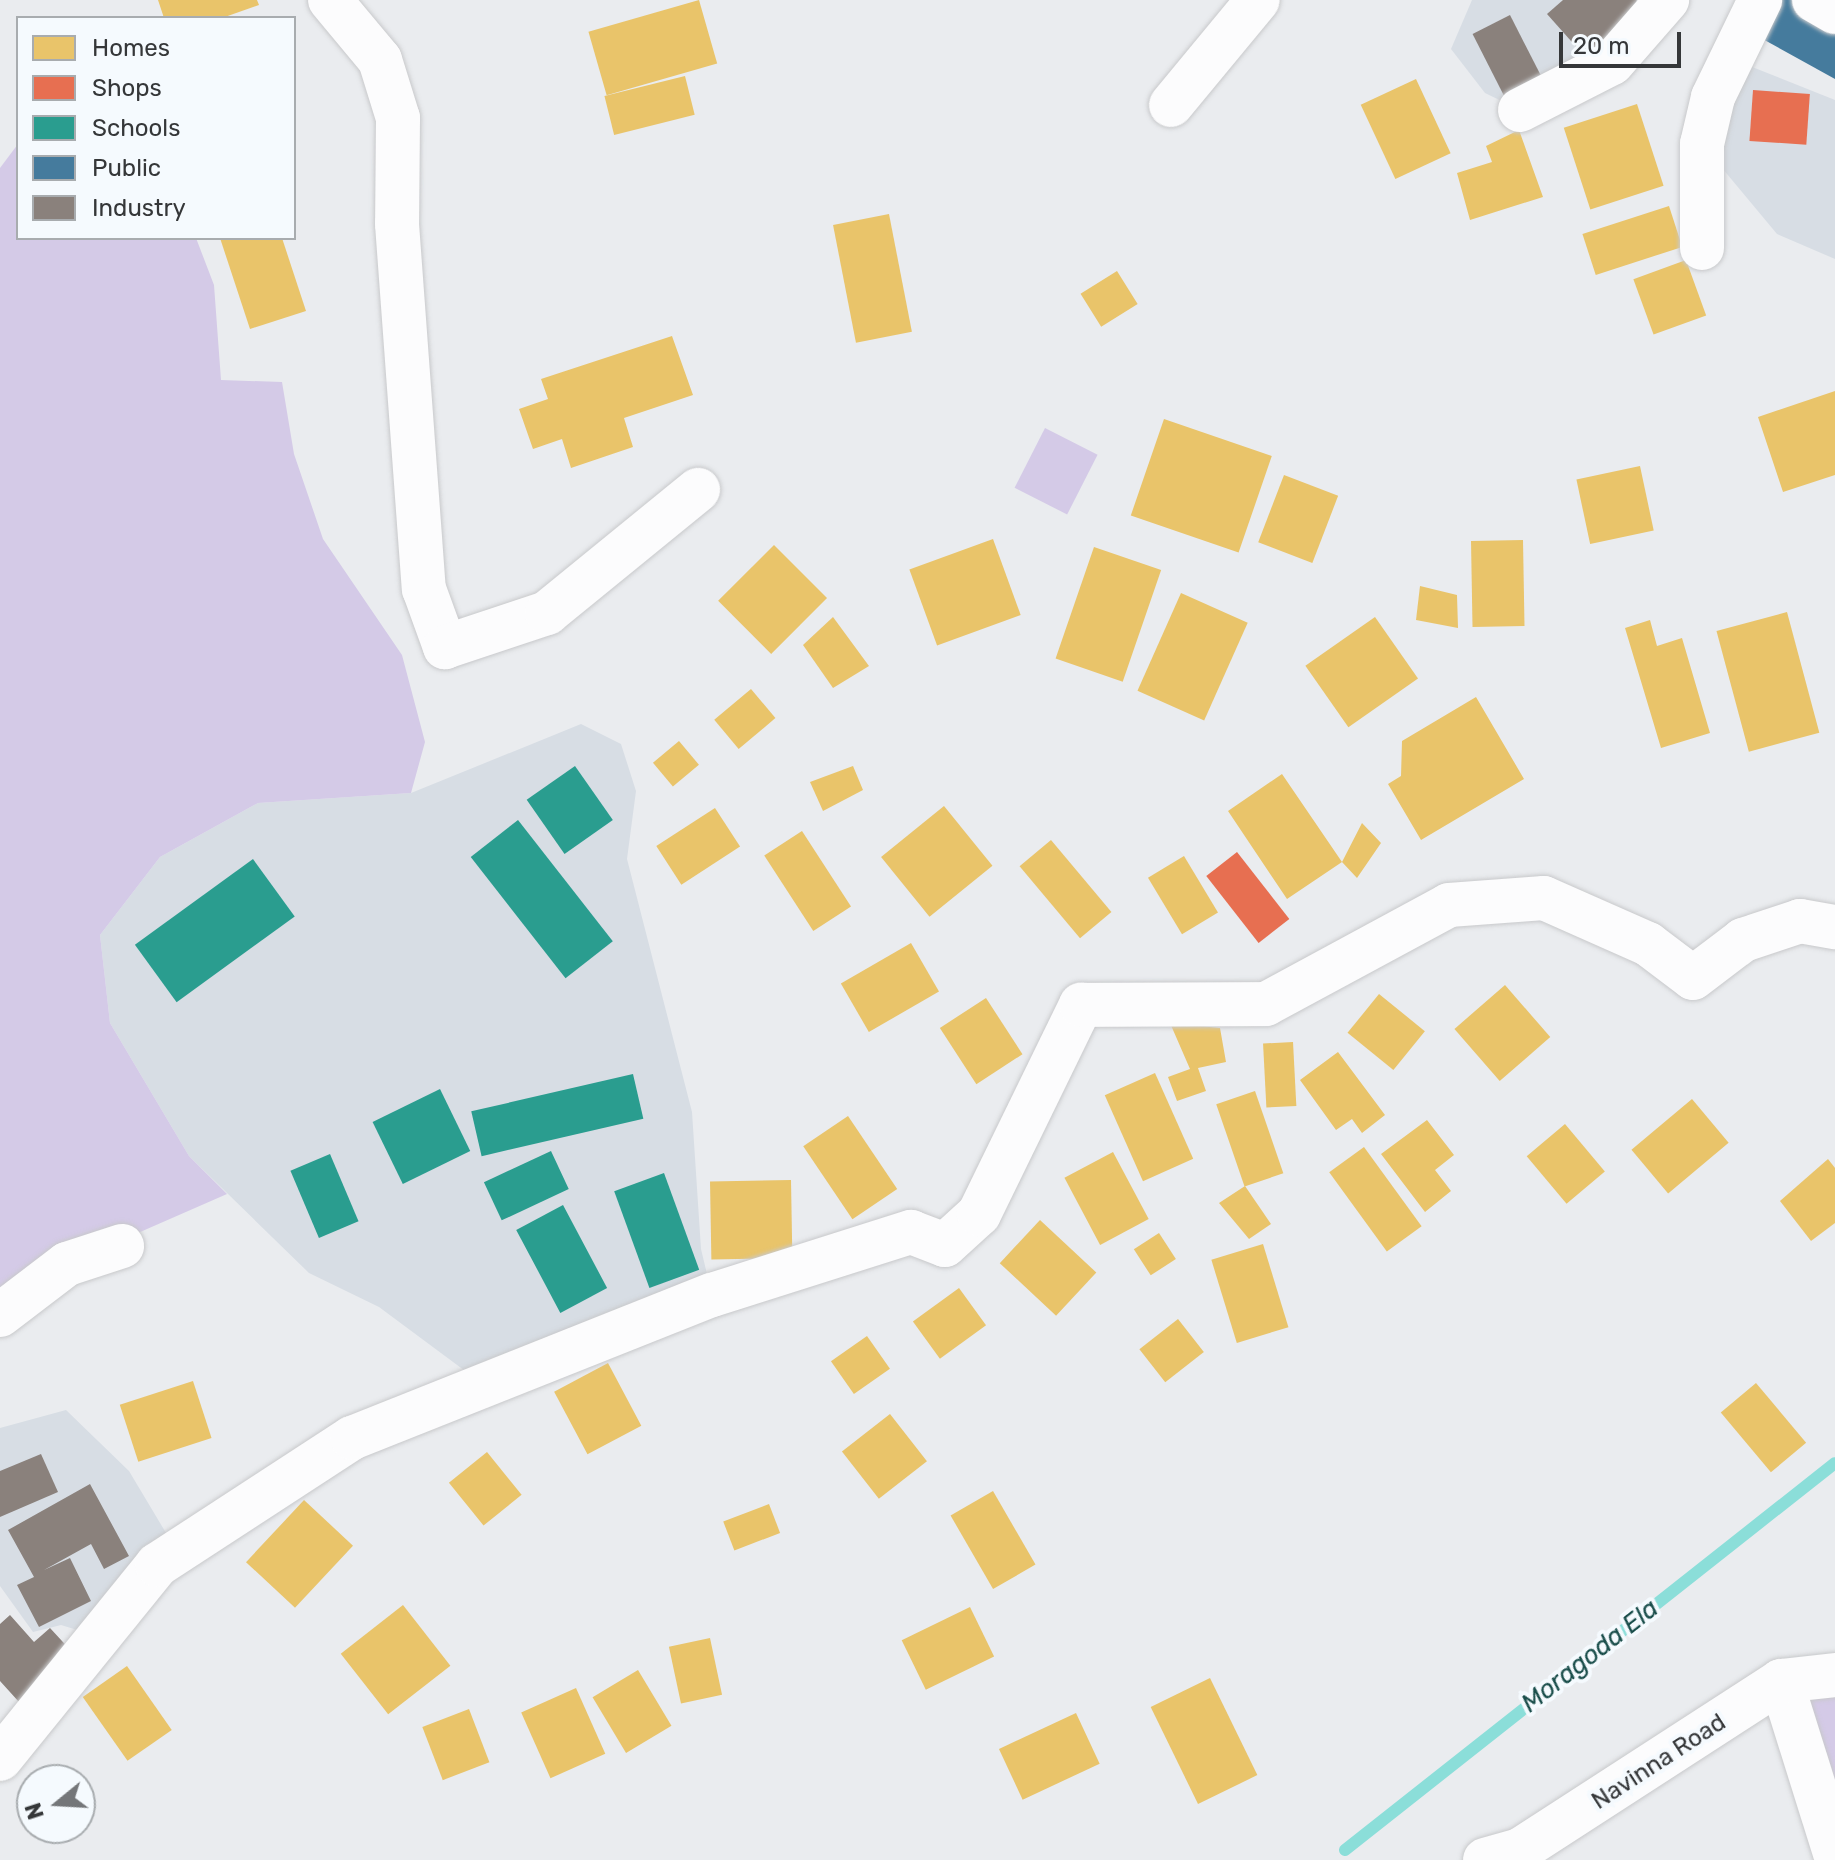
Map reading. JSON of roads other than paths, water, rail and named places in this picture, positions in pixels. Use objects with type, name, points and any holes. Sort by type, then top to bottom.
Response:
[{"type":"street","points":[[330,0],[380,60],[398,118],[397,224],[424,589],[445,647],[547,613],[698,490]]},
{"type":"street","points":[[1171,105],[1258,0]]},
{"type":"street","points":[[1520,110],[1612,63],[1667,0]]},
{"type":"street","points":[[1702,248],[1702,144],[1713,97],[1760,0]]},
{"type":"street","points":[[1814,0],[1835,12]]},
{"type":"street","points":[[0,1759],[157,1565],[352,1438],[712,1295],[911,1232],[945,1245],[979,1214],[1081,1005],[1266,1004],[1449,905],[1544,898],[1648,944],[1693,978],[1743,940],[1800,921],[1835,927]]},
{"type":"street","points":[[0,1315],[67,1264],[122,1246]]},
{"type":"street","name":"Navinna Road","points":[[1485,1860],[1520,1850],[1781,1681],[1835,1675]]},
{"type":"street","points":[[1781,1681],[1835,1853]]},
{"type":"waterway","name":"Moragoda Ela","points":[[1345,1850],[1835,1463]]}]
